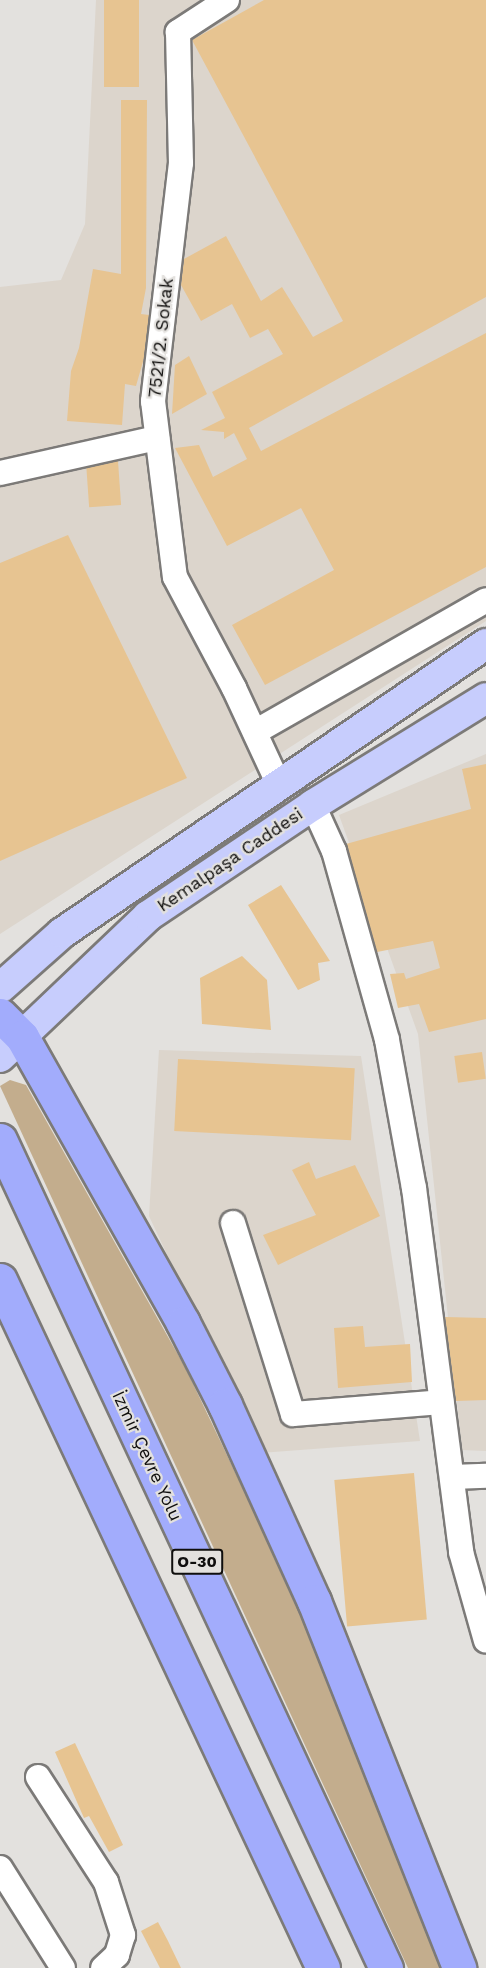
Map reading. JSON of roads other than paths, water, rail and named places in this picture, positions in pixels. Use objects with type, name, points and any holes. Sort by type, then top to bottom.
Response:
[{"type":"highway","points":[[7,1036],[183,1323],[225,1405],[314,1601],[459,1968]]},
{"type":"highway","name":"İzmir Çevre Yolu","points":[[4,1148],[386,1968]]},
{"type":"highway","points":[[0,1280],[323,1968]]},
{"type":"main road","name":"Kemalpaşa Caddesi","points":[[0,988],[62,933],[486,644]]},
{"type":"main road","name":"Kemalpaşa Caddesi","points":[[7,1036],[148,916],[312,805],[486,698]]},
{"type":"street","name":"7521/2. Sokak","points":[[226,0],[178,32],[182,163],[153,401],[175,578],[255,732],[279,785]]},
{"type":"street","points":[[0,472],[157,438]]},
{"type":"street","points":[[255,732],[486,600]]},
{"type":"street","points":[[312,805],[334,851],[387,1040],[414,1188],[461,1552],[482,1608],[486,1641]]},
{"type":"street","points":[[232,1223],[293,1414],[442,1402]]},
{"type":"street","points":[[452,1477],[486,1476]]},
{"type":"street","points":[[38,1777],[106,1882],[123,1935],[117,1955],[102,1968]]},
{"type":"street","points":[[0,1868],[63,1968]]}]
